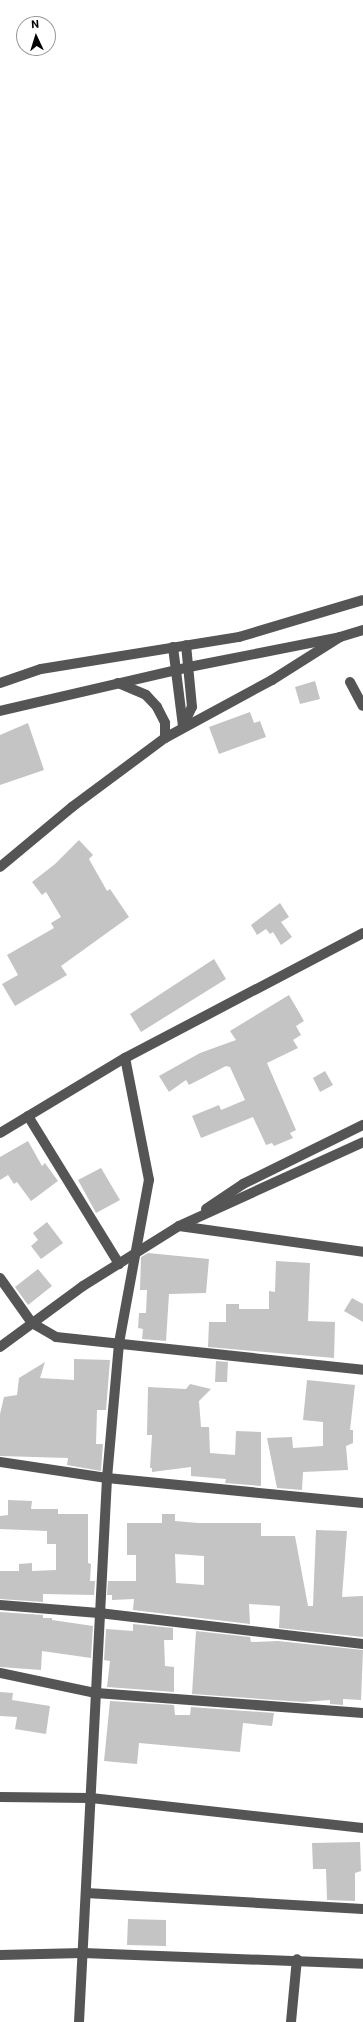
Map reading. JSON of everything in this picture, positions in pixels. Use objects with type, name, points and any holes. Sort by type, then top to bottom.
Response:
[{"type":"street","points":[[0,683],[42,669],[239,637],[363,600]]},
{"type":"street","points":[[0,711],[189,667],[340,637],[363,630]]},
{"type":"street","points":[[0,868],[72,806],[165,738],[183,726],[272,680],[340,637]]},
{"type":"street","points":[[183,726],[192,707],[186,645]]},
{"type":"street","points":[[173,647],[183,726]]},
{"type":"street","points":[[350,682],[363,706]]},
{"type":"street","points":[[118,683],[146,694],[165,723],[165,738]]},
{"type":"street","points":[[0,1132],[125,1058],[363,933]]},
{"type":"street","points":[[79,2022],[107,1478],[119,1343],[149,1180],[125,1058]]},
{"type":"street","points":[[28,1116],[119,1264]]},
{"type":"street","points":[[0,1347],[32,1323],[119,1264],[243,1184],[363,1125]]},
{"type":"street","points":[[179,1226],[363,1142]]},
{"type":"street","points":[[179,1226],[363,1252]]},
{"type":"street","points":[[0,1278],[32,1323],[56,1337],[363,1370]]},
{"type":"street","points":[[0,1462],[107,1478],[363,1503]]},
{"type":"street","points":[[0,1605],[99,1613],[363,1644]]},
{"type":"street","points":[[0,1673],[96,1693],[363,1714]]},
{"type":"street","points":[[0,1797],[91,1798],[363,1828]]},
{"type":"street","points":[[86,1893],[363,1909]]},
{"type":"street","points":[[0,1955],[83,1953],[297,1959],[363,1964]]},
{"type":"street","points":[[291,2022],[297,1959]]},
{"type":"building","points":[[315,681],[320,699],[300,704],[295,687]]},
{"type":"building","points":[[250,712],[254,723],[260,721],[266,737],[219,754],[209,727]]},
{"type":"building","points":[[28,723],[44,770],[0,785],[0,735]]},
{"type":"building","points":[[79,840],[93,855],[89,859],[107,891],[110,889],[129,917],[61,966],[67,975],[15,1006],[2,984],[18,975],[7,955],[54,928],[51,923],[61,917],[46,892],[42,895],[32,882],[55,864]]},
{"type":"building","points":[[280,903],[289,917],[281,922],[292,937],[281,945],[273,932],[270,934],[266,929],[257,935],[251,925]]},
{"type":"building","points":[[214,959],[226,979],[141,1032],[130,1014]]},
{"type":"building","points":[[289,995],[304,1021],[296,1026],[301,1035],[293,1040],[298,1048],[267,1063],[296,1130],[290,1133],[293,1138],[274,1146],[272,1143],[266,1145],[253,1117],[201,1138],[192,1116],[219,1105],[221,1110],[245,1100],[230,1067],[226,1066],[189,1085],[186,1080],[169,1092],[159,1076],[200,1053],[236,1040],[230,1031]]},
{"type":"building","points":[[325,1071],[333,1085],[320,1092],[313,1078]]},
{"type":"building","points":[[28,1141],[42,1166],[45,1163],[58,1181],[31,1201],[17,1182],[14,1184],[8,1175],[0,1180],[0,1157]]},
{"type":"building","points":[[101,1168],[120,1200],[96,1213],[78,1180]]},
{"type":"building","points":[[47,1222],[63,1243],[41,1259],[31,1246],[38,1240],[33,1233]]},
{"type":"building","points":[[148,1253],[209,1259],[206,1293],[169,1294],[166,1341],[142,1339],[143,1329],[138,1328],[139,1313],[146,1313],[147,1290],[140,1290],[141,1257]]},
{"type":"building","points":[[276,1261],[310,1263],[308,1321],[335,1322],[334,1358],[208,1347],[209,1322],[226,1322],[226,1304],[239,1304],[239,1309],[269,1309],[269,1291],[275,1292]]},
{"type":"building","points":[[38,1269],[52,1286],[28,1305],[15,1287]]},
{"type":"building","points":[[352,1298],[363,1304],[363,1322],[344,1311]]},
{"type":"building","points":[[74,1359],[110,1360],[106,1410],[97,1410],[96,1444],[103,1444],[101,1471],[67,1465],[68,1458],[0,1456],[0,1414],[4,1397],[17,1395],[19,1378],[45,1362],[40,1378],[74,1380]]},
{"type":"building","points":[[216,1361],[228,1362],[227,1382],[215,1382]]},
{"type":"building","points":[[307,1380],[355,1385],[350,1430],[353,1430],[353,1443],[346,1446],[348,1470],[303,1472],[302,1490],[277,1488],[267,1438],[292,1437],[293,1448],[323,1446],[323,1422],[303,1420]]},
{"type":"building","points":[[190,1384],[211,1389],[199,1401],[201,1427],[209,1427],[210,1453],[235,1455],[236,1431],[261,1432],[261,1486],[225,1483],[226,1479],[191,1476],[191,1467],[152,1472],[152,1468],[150,1468],[152,1435],[147,1435],[148,1387],[186,1389]]},
{"type":"building","points":[[8,1500],[32,1501],[31,1509],[58,1509],[58,1514],[88,1514],[88,1563],[91,1564],[90,1581],[95,1581],[94,1595],[43,1594],[43,1602],[0,1599],[0,1571],[19,1571],[19,1564],[32,1563],[32,1571],[56,1570],[56,1544],[47,1544],[47,1531],[0,1529],[0,1516],[8,1515]]},
{"type":"building","points":[[162,1514],[175,1514],[175,1521],[198,1523],[261,1523],[261,1536],[295,1536],[308,1606],[313,1606],[316,1530],[347,1531],[342,1597],[363,1596],[363,1637],[279,1628],[280,1606],[249,1604],[250,1624],[133,1610],[134,1599],[112,1600],[112,1595],[107,1595],[108,1581],[136,1581],[136,1555],[127,1555],[127,1523],[162,1523]],"holes":[[[175,1554],[204,1556],[204,1585],[176,1583]]]},
{"type":"building","points":[[0,1612],[43,1615],[43,1618],[52,1618],[52,1620],[93,1626],[91,1658],[42,1651],[41,1670],[0,1667]]},
{"type":"building","points":[[133,1624],[173,1628],[173,1640],[164,1640],[165,1666],[174,1667],[174,1692],[107,1687],[110,1661],[104,1660],[106,1629],[133,1631]]},
{"type":"building","points":[[196,1631],[250,1637],[251,1642],[278,1641],[363,1650],[361,1700],[343,1699],[343,1705],[330,1704],[330,1700],[304,1702],[192,1694]]},
{"type":"building","points":[[0,1692],[13,1693],[12,1700],[50,1706],[46,1734],[15,1729],[17,1717],[0,1716]]},
{"type":"building","points":[[110,1701],[174,1705],[175,1715],[190,1715],[191,1707],[274,1713],[272,1726],[243,1723],[240,1752],[139,1743],[137,1764],[104,1761]]},
{"type":"building","points":[[360,1842],[361,1871],[355,1873],[355,1901],[327,1900],[326,1869],[313,1869],[312,1843]]},
{"type":"building","points":[[128,1919],[166,1920],[166,1946],[127,1945]]}]
